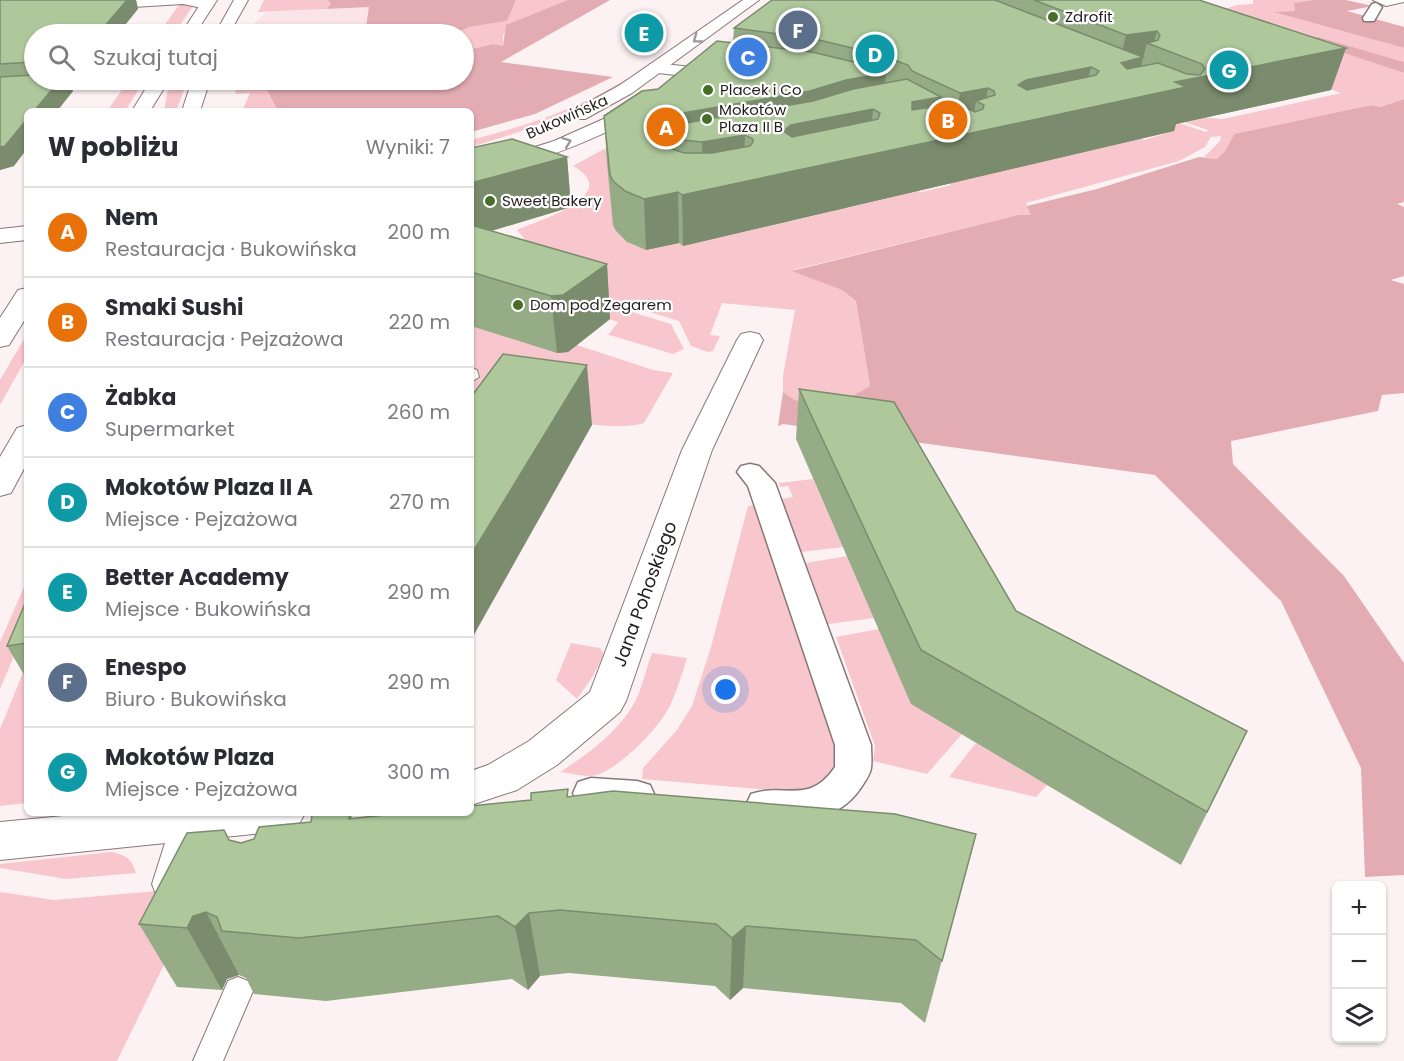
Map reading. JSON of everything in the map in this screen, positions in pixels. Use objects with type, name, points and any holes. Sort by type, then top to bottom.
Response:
[{"type":"street","points":[[0,11],[183,0],[208,2],[194,24]]},
{"type":"street","points":[[228,24],[241,0]]},
{"type":"street","name":"Bukowińska","points":[[560,123],[604,102],[752,0]]},
{"type":"street","name":"Bukowińska","points":[[474,172],[580,137],[634,112],[709,59]]},
{"type":"street","points":[[656,68],[742,78]]},
{"type":"street","points":[[0,89],[24,87]]},
{"type":"street","points":[[143,108],[154,90]]},
{"type":"street","points":[[192,108],[198,90]]},
{"type":"street","points":[[0,216],[24,214]]},
{"type":"street","points":[[0,236],[24,233]]},
{"type":"street","points":[[1,337],[24,300]]},
{"type":"street","name":"Jana Pohoskiego","points":[[474,787],[502,778],[543,753],[606,701],[697,450],[750,339]]},
{"type":"street","points":[[0,486],[24,440]]},
{"type":"street","points":[[736,803],[803,807],[829,797],[842,786],[853,770],[853,745],[761,483],[750,472]]},
{"type":"street","points":[[591,793],[669,798]]},
{"type":"street","points":[[0,841],[194,820],[289,820]]},
{"type":"lane","points":[[1374,8],[1401,0]]},
{"type":"lane","points":[[164,889],[194,820]]},
{"type":"lane","points":[[208,1061],[238,992]]},
{"type":"shaded area","points":[[264,0],[328,0],[331,4],[326,9],[258,12]]},
{"type":"shaded area","points":[[328,0],[516,0],[507,21],[474,26],[474,24],[366,24],[369,7],[326,9],[331,4]]},
{"type":"shaded area","points":[[516,0],[568,0],[503,34],[503,46],[493,44],[474,49],[474,26],[507,21]]},
{"type":"shaded area","points":[[568,0],[610,0],[501,62],[613,77],[535,114],[474,131],[474,108],[276,108],[267,90],[474,90],[474,49],[493,44],[503,46],[506,25]]},
{"type":"shaded area","points":[[1253,0],[1313,0],[1294,3],[1295,11],[1276,12],[1404,48],[1404,62],[1319,37],[1307,40],[1404,73],[1404,99],[1380,107],[1371,105],[1234,134],[1226,150],[1217,159],[1204,157],[1220,141],[1221,136],[1211,137],[1205,147],[1179,161],[1026,203],[1032,215],[1018,215],[793,270],[842,290],[856,301],[870,386],[829,409],[795,400],[783,392],[783,375],[795,310],[722,303],[710,335],[720,336],[713,351],[708,352],[691,346],[679,321],[563,286],[517,230],[572,206],[583,197],[589,187],[586,177],[573,166],[604,149],[660,157],[616,231],[638,247],[653,248],[679,243],[683,246],[778,224],[788,218],[792,221],[833,211],[843,205],[847,208],[921,192],[951,185],[948,183],[1141,138],[1144,140],[1173,131],[1138,109],[1206,132],[1208,130],[1160,114],[1223,119],[1341,93],[1163,28],[1237,5],[1253,4]]},
{"type":"shaded area","points":[[1313,0],[1346,0],[1373,6],[1347,11],[1404,27],[1404,48],[1274,12],[1295,11],[1294,3]]},
{"type":"shaded area","points":[[181,2],[193,6],[181,24],[165,24]]},
{"type":"shaded area","points":[[370,7],[367,24],[253,24],[267,12]]},
{"type":"shaded area","points":[[1319,37],[1404,62],[1404,73],[1305,40]]},
{"type":"shaded area","points":[[628,78],[615,89],[557,118],[474,146],[474,139],[512,129],[571,108]]},
{"type":"shaded area","points":[[122,90],[138,90],[127,108],[109,108]]},
{"type":"shaded area","points":[[168,90],[184,90],[177,108],[165,108]]},
{"type":"shaded area","points":[[235,90],[267,90],[276,108],[243,108],[250,93],[236,94]]},
{"type":"shaded area","points":[[1404,99],[1404,202],[1397,204],[1404,207],[1404,276],[1391,280],[1404,284],[1404,393],[1382,395],[1378,411],[1231,441],[1233,464],[1344,576],[1404,663],[1404,875],[1365,877],[1361,768],[1281,601],[1155,475],[783,424],[778,426],[783,392],[795,400],[829,409],[870,386],[856,301],[842,290],[792,271],[1018,215],[1031,215],[1027,206],[1097,189],[1199,157],[1217,159],[1226,150],[1234,134],[1371,105],[1380,107]]},
{"type":"shaded area","points":[[567,292],[671,324],[684,349],[673,354],[606,334],[610,333],[618,322],[567,306]]},
{"type":"shaded area","points":[[474,321],[577,345],[653,370],[673,373],[644,423],[606,426],[534,413],[474,398]]},
{"type":"shaded area","points":[[24,339],[24,362],[0,405],[0,380]]},
{"type":"shaded area","points":[[813,479],[843,547],[801,552],[782,499],[793,497],[788,486],[780,487],[779,483]]},
{"type":"shaded area","points":[[754,505],[837,740],[839,759],[837,766],[822,782],[794,792],[642,779],[643,768],[677,730],[692,706],[711,647],[748,506]]},
{"type":"shaded area","points":[[847,556],[874,618],[828,624],[806,563]]},
{"type":"shaded area","points":[[24,587],[24,632],[0,689],[0,642]]},
{"type":"shaded area","points":[[879,629],[962,734],[927,774],[873,761],[875,746],[836,637]]},
{"type":"shaded area","points":[[571,643],[600,648],[604,654],[593,676],[577,699],[556,680]]},
{"type":"shaded area","points":[[652,653],[687,658],[670,706],[657,725],[628,755],[597,775],[560,772],[606,738],[625,717],[639,693]]},
{"type":"shaded area","points":[[24,670],[24,803],[0,806],[0,729]]},
{"type":"shaded area","points":[[976,743],[1047,785],[1036,797],[949,777]]},
{"type":"shaded area","points":[[111,852],[127,858],[136,873],[66,879],[0,868],[0,864]]},
{"type":"shaded area","points":[[202,887],[117,1061],[0,1061],[0,892],[54,900]]},
{"type":"building","points":[[0,0],[127,0],[107,24],[24,24],[24,63],[0,64]]},
{"type":"building","points":[[772,0],[995,0],[1143,57],[1121,63],[1127,69],[1158,63],[1187,74],[1200,75],[1205,69],[1202,64],[1147,43],[1158,40],[1160,35],[1157,31],[1126,35],[1034,0],[1199,0],[1346,48],[1175,82],[1186,87],[682,195],[678,192],[644,199],[625,191],[613,181],[610,175],[604,116],[642,91],[658,89],[717,41],[812,52],[866,65],[886,73],[846,80],[810,91],[671,115],[656,123],[653,130],[660,142],[672,149],[684,153],[712,153],[750,146],[753,142],[753,139],[745,135],[702,142],[682,140],[670,130],[680,124],[813,101],[853,89],[907,79],[941,97],[912,102],[912,110],[956,104],[975,112],[983,109],[984,105],[976,101],[995,95],[994,91],[988,88],[960,93],[912,71],[908,65],[877,54],[815,39],[734,28]],"holes":[[[1091,67],[1099,71],[1096,75],[1027,90],[1018,85],[1026,80]],[[873,109],[880,113],[878,119],[792,137],[783,131],[791,125]]]},
{"type":"building","points":[[24,76],[24,90],[52,90],[37,108],[24,108],[24,123],[5,146],[0,147],[0,77]]},
{"type":"building","points":[[512,139],[567,157],[474,182],[474,147]]},
{"type":"building","points":[[474,226],[607,264],[563,295],[551,296],[474,273]]},
{"type":"building","points":[[503,354],[587,365],[474,550],[474,393]]},
{"type":"building","points":[[799,389],[894,402],[1016,611],[1247,731],[1207,812],[921,650]]},
{"type":"building","points":[[24,606],[24,643],[7,646]]},
{"type":"building","points":[[568,789],[567,797],[613,791],[895,814],[976,834],[942,961],[916,940],[746,926],[732,938],[716,924],[560,910],[529,913],[515,927],[498,916],[299,938],[222,931],[217,917],[206,912],[193,916],[187,928],[139,924],[187,833],[224,830],[229,840],[241,843],[254,839],[259,827],[311,822],[312,816],[350,816],[349,819],[376,816],[474,816],[474,806],[531,800],[531,793]]},
{"type":"place","name":"Zdrofit","points":[[1053,17]]},
{"type":"place","name":"Enespo","points":[[798,30]]},
{"type":"place","name":"Better Academy","points":[[644,33]]},
{"type":"place","name":"Mokotów Plaza II A","points":[[875,54]]},
{"type":"place","name":"Żabka","points":[[748,57]]},
{"type":"place","name":"Mokotów Plaza","points":[[1229,70]]},
{"type":"place","name":"Placek i Co","points":[[708,90]]},
{"type":"place","name":"Mokotów Plaza II B","points":[[707,119]]},
{"type":"place","name":"Smaki Sushi","points":[[948,120]]},
{"type":"place","name":"Nem","points":[[666,127]]},
{"type":"place","name":"Sweet Bakery","points":[[490,201]]},
{"type":"place","name":"Dom pod Zegarem","points":[[518,305]]}]
